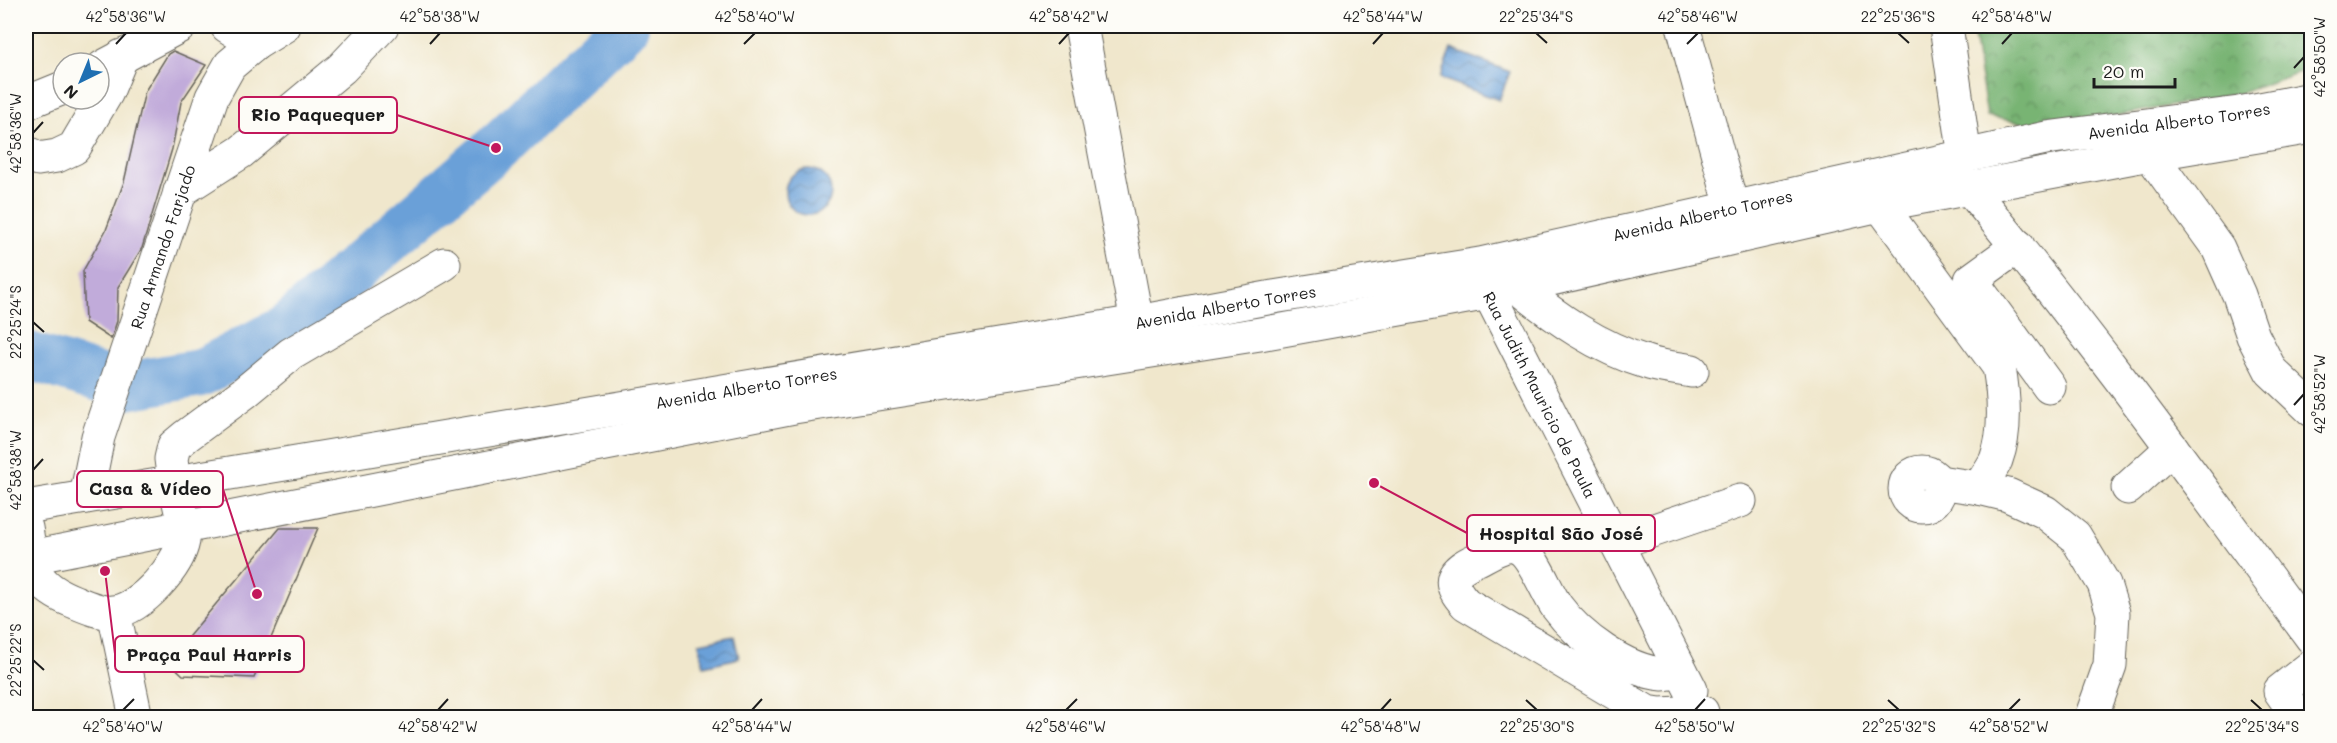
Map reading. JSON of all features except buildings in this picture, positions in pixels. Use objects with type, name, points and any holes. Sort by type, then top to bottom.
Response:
[{"type":"main road","points":[[111,62],[180,26]]},
{"type":"main road","points":[[227,26],[255,44]]},
{"type":"main road","name":"Rua Armando Farjado","points":[[86,497],[98,437],[212,97],[230,65],[255,44],[284,26]]},
{"type":"main road","points":[[180,191],[240,152],[342,68],[382,26]]},
{"type":"main road","points":[[1081,26],[1137,322]]},
{"type":"main road","points":[[1683,26],[1732,207]]},
{"type":"main road","points":[[1946,26],[1967,172],[2018,246],[2172,448],[2312,638]]},
{"type":"main road","points":[[26,101],[51,93]]},
{"type":"main road","name":"Avenida Alberto Torres","points":[[27,548],[183,528],[794,407],[1260,334],[1496,281],[1880,205],[1967,172],[2046,138],[2239,113],[2312,99]]},
{"type":"main road","points":[[26,152],[38,159],[57,156],[74,148],[96,111]]},
{"type":"main road","name":"Avenida Alberto Torres","points":[[26,507],[1137,322],[1273,297],[1496,281],[1732,207],[1967,172],[2150,154],[2312,127]]},
{"type":"main road","points":[[2150,154],[2218,248],[2239,295],[2253,336],[2271,370],[2312,410]]},
{"type":"main road","points":[[1880,205],[1999,368],[2004,396],[2002,430],[1996,459],[1979,488]]},
{"type":"main road","points":[[2018,246],[1971,280],[2049,387]]},
{"type":"main road","points":[[27,548],[39,578],[60,597],[93,609],[114,612],[134,605],[159,582],[174,562],[183,542],[183,528],[171,459],[174,446],[291,354],[444,264]]},
{"type":"main road","points":[[1496,281],[1617,351],[1646,363],[1692,371]]},
{"type":"main road","name":"Rua Judith Mauricio de Paula","points":[[1496,281],[1616,543],[1703,715]]},
{"type":"main road","points":[[2127,488],[2172,448]]},
{"type":"main road","points":[[1939,482],[2008,495],[2045,513],[2075,536],[2104,584],[2113,613],[2110,665],[2091,717]]},
{"type":"main road","points":[[1616,543],[1740,501]]},
{"type":"main road","points":[[1681,671],[1664,674],[1630,666],[1592,642],[1557,607],[1526,553],[1517,547],[1509,546],[1464,565],[1455,572],[1452,582],[1455,592],[1466,604],[1647,712],[1703,715]]},
{"type":"main road","points":[[114,612],[136,717]]},
{"type":"main road","points":[[2299,717],[2280,691],[2312,666]]},
{"type":"green space","points":[[2000,26],[2311,26],[2311,68],[2241,93],[2048,128],[1987,116],[1973,29]]},
{"type":"water","points":[[1451,49],[1510,72],[1499,100],[1440,78]]},
{"type":"water","points":[[808,169],[824,176],[831,192],[824,208],[808,215],[792,208],[785,192],[792,176]]},
{"type":"water","points":[[734,636],[739,658],[704,666],[699,643]]},
{"type":"waterway","points":[[26,355],[126,386],[200,373],[285,329],[496,148],[625,26]]},
{"type":"place","name":"Rio Paquequer","points":[[496,148]]},
{"type":"place","name":"Hospital São José","points":[[1374,483]]},
{"type":"place","name":"Praça Paul Harris","points":[[105,571]]},
{"type":"place","name":"Casa & Vídeo","points":[[257,594]]}]
